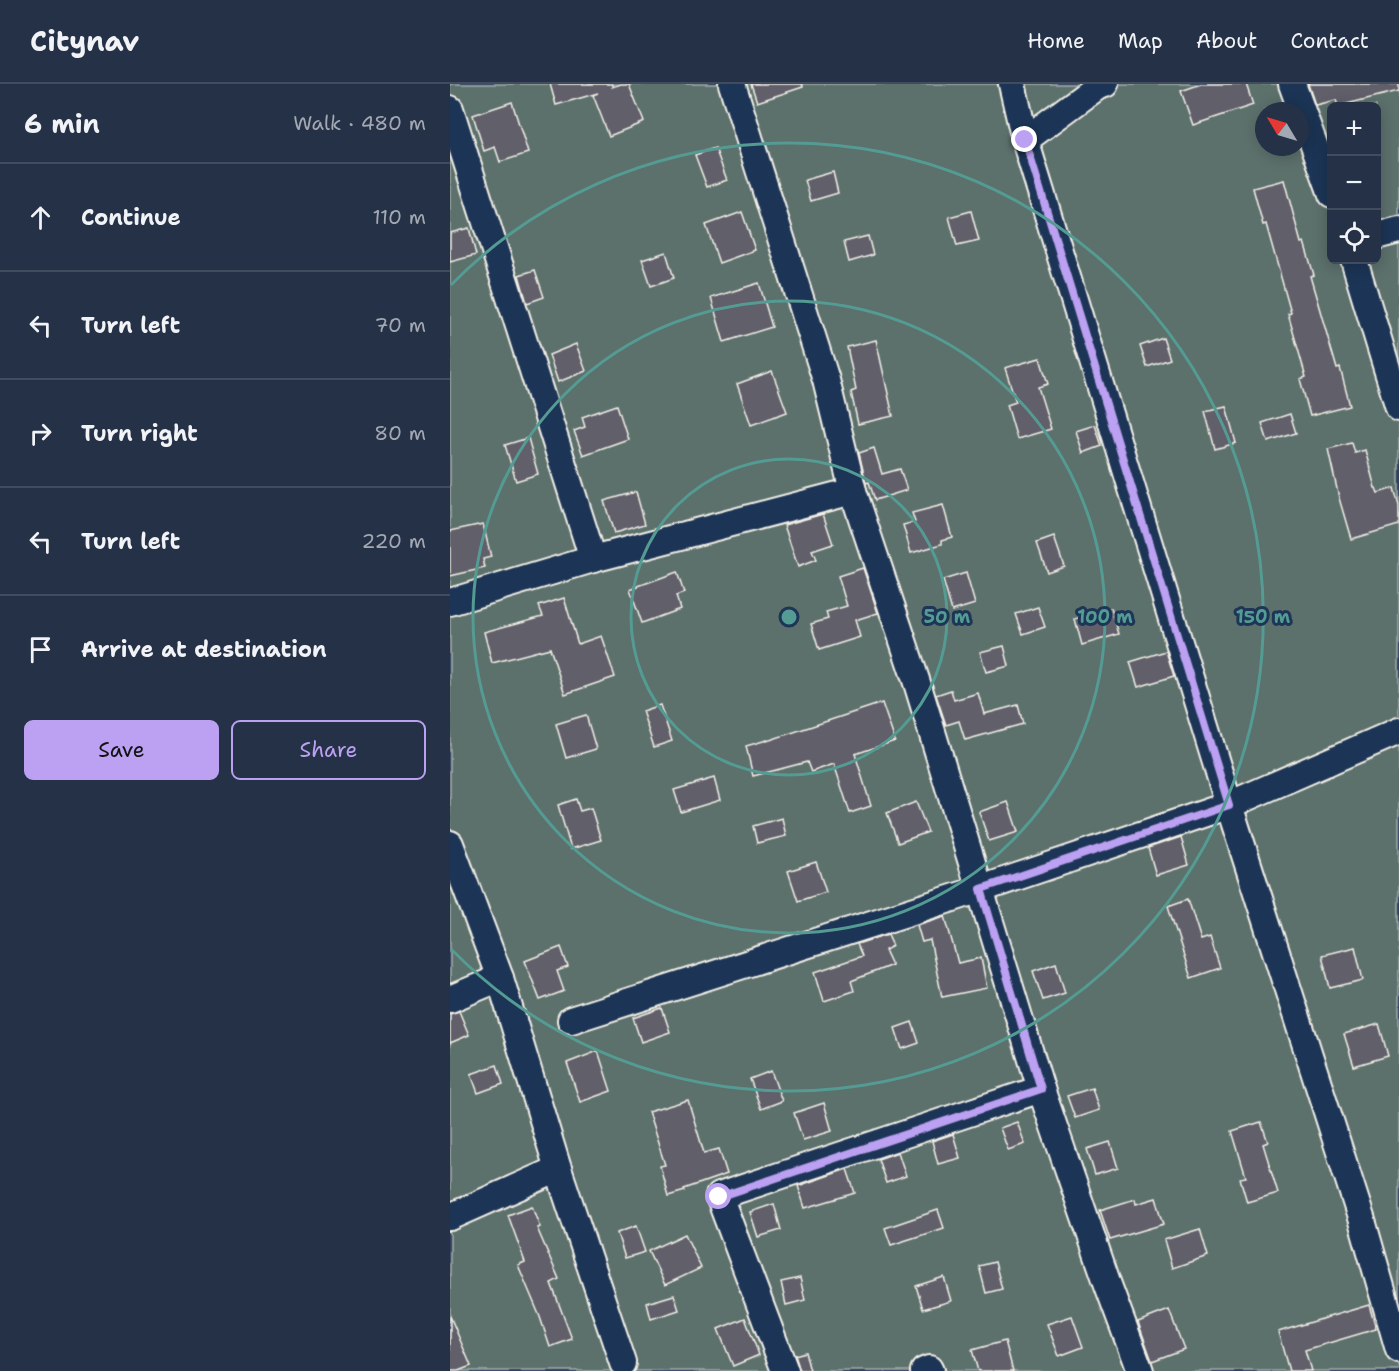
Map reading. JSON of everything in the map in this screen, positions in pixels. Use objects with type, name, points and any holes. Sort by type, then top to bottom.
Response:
[{"type":"street","points":[[732,84],[826,380],[853,491],[918,686],[1041,1089],[1140,1371]]},
{"type":"street","points":[[1012,84],[1025,140],[1229,805],[1363,1224],[1399,1350]]},
{"type":"street","points":[[1025,140],[1098,86],[1105,84]]},
{"type":"street","points":[[1292,84],[1327,180]]},
{"type":"street","points":[[450,109],[592,559]]},
{"type":"street","points":[[1381,235],[1399,230]]},
{"type":"street","points":[[1355,264],[1399,408]]},
{"type":"street","points":[[450,602],[592,559],[853,491]]},
{"type":"street","points":[[571,1020],[981,889],[1229,805],[1399,731]]},
{"type":"street","points":[[450,844],[500,978],[619,1368]]},
{"type":"street","points":[[450,999],[500,978]]},
{"type":"street","points":[[785,1371],[719,1197],[1041,1089]]},
{"type":"street","points":[[450,1217],[558,1169]]},
{"type":"green space","points":[[450,84],[1399,84],[1399,1371],[450,1371]]},
{"type":"building","points":[[550,84],[612,84],[612,87],[629,84],[644,122],[609,136],[593,95],[598,93],[556,105]]},
{"type":"building","points":[[751,84],[802,84],[803,87],[757,102]]},
{"type":"building","points":[[1201,84],[1246,84],[1253,105],[1193,125],[1181,91]]},
{"type":"building","points":[[1308,84],[1399,84],[1399,91],[1354,102],[1337,102],[1336,100],[1315,105]]},
{"type":"building","points":[[512,102],[528,153],[500,162],[495,147],[484,151],[473,115]]},
{"type":"building","points":[[715,148],[727,180],[707,187],[695,155]]},
{"type":"building","points":[[833,172],[838,193],[811,201],[805,180]]},
{"type":"building","points":[[1284,180],[1301,243],[1304,242],[1314,275],[1310,276],[1350,406],[1310,416],[1300,379],[1306,377],[1288,314],[1291,313],[1266,224],[1263,225],[1253,188]]},
{"type":"building","points":[[971,211],[979,241],[957,246],[949,217]]},
{"type":"building","points":[[742,212],[755,250],[719,263],[706,225]]},
{"type":"building","points":[[469,228],[476,255],[450,262],[450,233]]},
{"type":"building","points":[[868,236],[873,255],[849,262],[844,242]]},
{"type":"building","points":[[666,252],[674,278],[651,286],[642,260]]},
{"type":"building","points":[[535,270],[544,297],[527,303],[519,275]]},
{"type":"building","points":[[759,283],[772,327],[724,342],[711,298]]},
{"type":"building","points":[[1163,338],[1170,359],[1147,367],[1140,346]]},
{"type":"building","points":[[876,340],[893,416],[858,424],[851,392],[856,390],[847,347]]},
{"type":"building","points":[[576,344],[586,371],[558,382],[549,355]]},
{"type":"building","points":[[1040,358],[1048,384],[1038,387],[1051,429],[1017,439],[1007,405],[1016,402],[1005,368]]},
{"type":"building","points":[[772,371],[787,412],[751,425],[737,384]]},
{"type":"building","points":[[617,405],[628,439],[583,455],[574,431],[585,427],[582,417]]},
{"type":"building","points":[[1226,406],[1236,443],[1215,449],[1205,411]]},
{"type":"building","points":[[1290,414],[1296,433],[1268,442],[1262,423]]},
{"type":"building","points":[[1095,425],[1102,446],[1083,453],[1076,431]]},
{"type":"building","points":[[528,438],[538,474],[516,481],[505,445]]},
{"type":"building","points":[[1352,443],[1355,453],[1365,450],[1378,493],[1394,488],[1399,506],[1399,525],[1351,539],[1328,449]]},
{"type":"building","points":[[874,448],[882,474],[900,469],[907,490],[875,500],[869,482],[866,483],[859,453]]},
{"type":"building","points":[[636,492],[645,524],[614,533],[604,501]]},
{"type":"building","points":[[943,505],[952,537],[942,540],[942,544],[911,553],[903,525],[915,522],[912,513]]},
{"type":"building","points":[[823,514],[833,544],[812,551],[816,560],[798,567],[784,525]]},
{"type":"building","points":[[483,524],[491,557],[483,559],[485,568],[450,576],[450,531]]},
{"type":"building","points":[[1054,537],[1064,566],[1047,572],[1037,543]]},
{"type":"building","points":[[863,568],[878,613],[855,620],[860,637],[819,650],[811,624],[828,619],[826,612],[847,606],[838,576]]},
{"type":"building","points":[[677,572],[684,593],[676,596],[680,609],[642,623],[630,589]]},
{"type":"building","points":[[966,573],[975,604],[952,611],[943,580]]},
{"type":"building","points":[[564,598],[578,644],[601,636],[615,677],[565,694],[550,648],[492,663],[484,632],[543,616],[539,606]]},
{"type":"building","points":[[1038,607],[1045,627],[1023,634],[1016,614]]},
{"type":"building","points":[[1111,608],[1119,634],[1082,645],[1075,619]]},
{"type":"building","points":[[1004,646],[1009,666],[986,672],[980,652]]},
{"type":"building","points":[[1166,651],[1174,676],[1138,687],[1130,662]]},
{"type":"building","points":[[951,690],[954,700],[978,693],[984,714],[1018,705],[1023,724],[965,740],[959,721],[946,725],[936,695]]},
{"type":"building","points":[[882,703],[895,741],[855,754],[871,806],[850,813],[834,764],[811,772],[807,762],[753,776],[746,746]]},
{"type":"building","points":[[660,705],[672,741],[654,747],[642,711]]},
{"type":"building","points":[[586,715],[596,749],[566,758],[556,724]]},
{"type":"building","points":[[714,778],[720,800],[681,812],[674,790]]},
{"type":"building","points":[[576,799],[580,811],[591,808],[601,840],[571,849],[558,805]]},
{"type":"building","points":[[916,802],[928,832],[898,843],[887,813]]},
{"type":"building","points":[[1008,802],[1018,832],[989,841],[979,812]]},
{"type":"building","points":[[782,818],[786,836],[757,843],[753,826]]},
{"type":"building","points":[[1181,837],[1189,865],[1156,875],[1148,848]]},
{"type":"building","points":[[816,862],[826,892],[798,901],[788,871]]},
{"type":"building","points":[[1188,899],[1201,940],[1210,937],[1220,968],[1191,978],[1168,906]]},
{"type":"building","points":[[945,916],[958,963],[981,958],[987,988],[942,997],[930,940],[922,942],[917,925]]},
{"type":"building","points":[[888,934],[893,946],[885,950],[892,965],[851,981],[854,991],[824,1001],[815,972],[862,956],[857,944]]},
{"type":"building","points":[[561,947],[568,967],[557,971],[564,991],[540,1000],[525,961]]},
{"type":"building","points":[[1355,947],[1363,980],[1330,988],[1322,955]]},
{"type":"building","points":[[1056,963],[1065,993],[1043,1000],[1033,971]]},
{"type":"building","points":[[662,1008],[670,1032],[641,1042],[633,1018]]},
{"type":"building","points":[[459,1011],[469,1035],[450,1043],[450,1014]]},
{"type":"building","points":[[912,1022],[919,1043],[902,1049],[895,1028]]},
{"type":"building","points":[[1379,1024],[1388,1056],[1354,1066],[1344,1034]]},
{"type":"building","points":[[598,1051],[611,1091],[580,1102],[567,1063]]},
{"type":"building","points":[[497,1065],[503,1084],[478,1093],[471,1074]]},
{"type":"building","points":[[771,1071],[782,1101],[761,1109],[750,1079]]},
{"type":"building","points":[[1092,1088],[1099,1110],[1075,1118],[1067,1096]]},
{"type":"building","points":[[688,1100],[704,1153],[719,1149],[727,1174],[668,1196],[660,1166],[665,1165],[648,1112]]},
{"type":"building","points":[[824,1103],[832,1131],[803,1140],[794,1113]]},
{"type":"building","points":[[1017,1122],[1025,1144],[1008,1150],[1000,1128]]},
{"type":"building","points":[[1261,1122],[1268,1142],[1263,1144],[1278,1193],[1247,1202],[1240,1178],[1246,1177],[1232,1131]]},
{"type":"building","points":[[953,1134],[960,1158],[938,1164],[932,1141]]},
{"type":"building","points":[[1110,1142],[1118,1168],[1095,1175],[1087,1149]]},
{"type":"building","points":[[898,1152],[906,1176],[886,1183],[878,1159]]},
{"type":"building","points":[[847,1169],[855,1193],[805,1208],[798,1186]]},
{"type":"building","points":[[1156,1198],[1164,1224],[1110,1240],[1100,1210],[1135,1199],[1136,1204]]},
{"type":"building","points":[[774,1204],[781,1230],[758,1237],[750,1212]]},
{"type":"building","points":[[532,1206],[540,1227],[537,1228],[559,1279],[551,1283],[572,1339],[550,1347],[518,1265],[525,1262],[508,1215]]},
{"type":"building","points":[[938,1210],[944,1228],[891,1245],[885,1228]]},
{"type":"building","points":[[636,1226],[645,1252],[625,1258],[617,1233]]},
{"type":"building","points":[[1200,1229],[1208,1256],[1172,1268],[1164,1240]]},
{"type":"building","points":[[685,1234],[701,1268],[665,1285],[649,1251]]},
{"type":"building","points":[[995,1262],[1002,1289],[986,1293],[979,1266]]},
{"type":"building","points":[[944,1277],[951,1301],[923,1309],[916,1286]]},
{"type":"building","points":[[800,1278],[805,1300],[786,1305],[781,1282]]},
{"type":"building","points":[[674,1295],[679,1310],[651,1319],[647,1303]]},
{"type":"building","points":[[1369,1305],[1376,1329],[1305,1350],[1311,1371],[1289,1371],[1278,1332]]},
{"type":"building","points":[[1169,1310],[1184,1349],[1152,1361],[1138,1322]]},
{"type":"building","points":[[450,1316],[471,1366],[458,1371],[450,1371]]},
{"type":"building","points":[[1072,1316],[1083,1347],[1059,1356],[1047,1324]]},
{"type":"building","points":[[745,1318],[759,1355],[733,1366],[718,1329]]},
{"type":"building","points":[[1005,1341],[1013,1371],[978,1371],[972,1350]]},
{"type":"building","points":[[805,1352],[810,1371],[800,1371],[795,1355]]},
{"type":"route","points":[[719,1197],[1041,1089],[981,889],[1229,805],[1025,140]]}]
